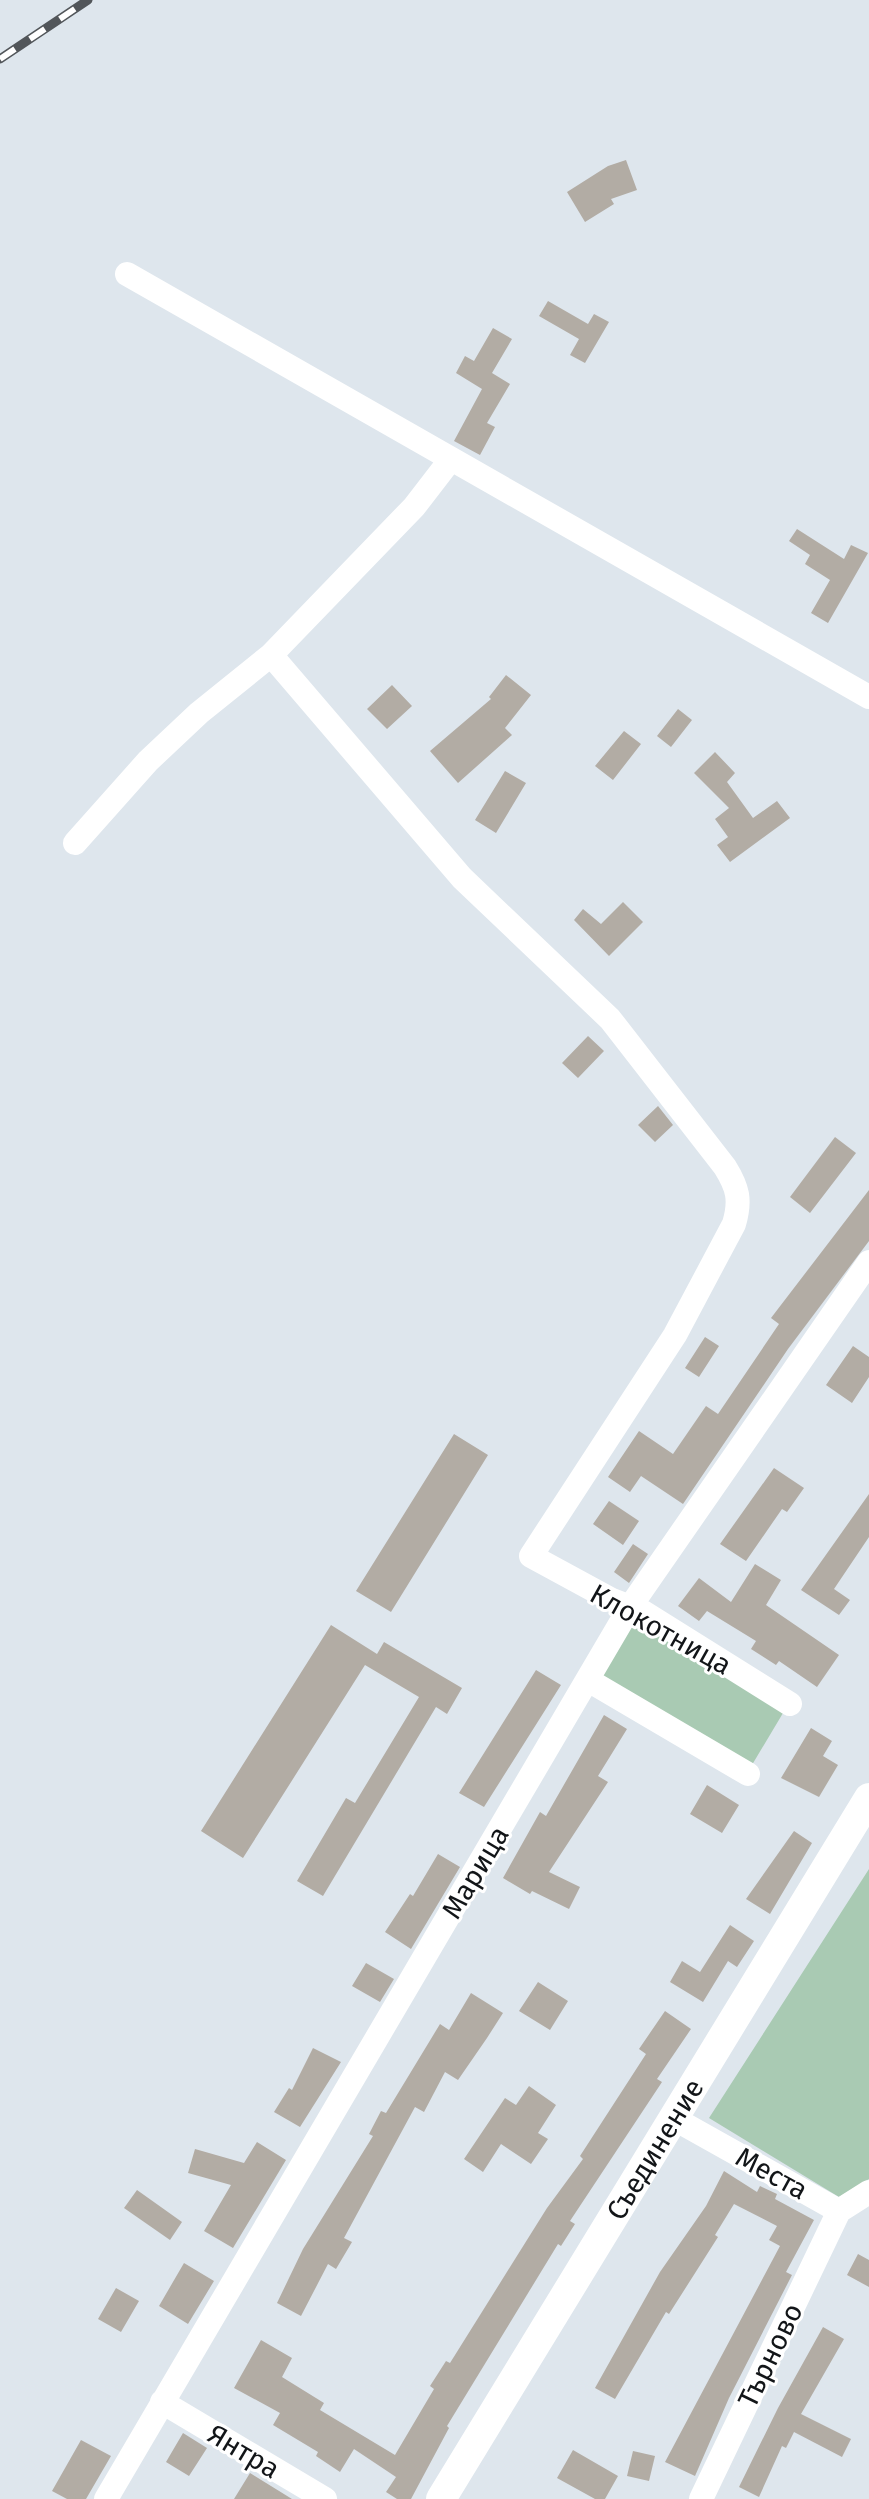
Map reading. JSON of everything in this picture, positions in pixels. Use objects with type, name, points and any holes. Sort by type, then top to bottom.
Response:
[{"type":"street","points":[[127,274],[869,697]]},
{"type":"street","points":[[75,843],[158,751],[199,713],[271,655],[414,507],[451,459]]},
{"type":"street","name":"Клокотница","points":[[271,655],[462,878],[610,1019],[725,1167],[738,1189],[740,1205],[734,1224],[675,1335],[531,1556],[630,1607],[790,1704]]},
{"type":"street","name":"Марица","points":[[106,2499],[630,1607],[869,1262]]},
{"type":"street","points":[[588,1680],[748,1774]]},
{"type":"street","name":"Съединение","points":[[441,2499],[869,1798]]},
{"type":"street","name":"Места","points":[[673,2118],[839,2211],[869,2192]]},
{"type":"street","name":"Търново","points":[[701,2499],[839,2211]]},
{"type":"street","name":"Янтра","points":[[162,2402],[325,2499]]},
{"type":"green space","points":[[633,1619],[789,1703],[746,1775],[594,1679]]},
{"type":"green space","points":[[869,1869],[869,2179],[839,2197],[709,2118]]},
{"type":"building","points":[[626,160],[637,190],[611,199],[614,204],[585,222],[567,192],[608,166]]},
{"type":"building","points":[[548,301],[588,324],[594,314],[609,322],[585,363],[570,355],[579,339],[539,316]]},
{"type":"building","points":[[493,328],[512,339],[492,373],[510,384],[487,423],[495,427],[480,455],[454,441],[482,389],[456,373],[465,356],[474,361]]},
{"type":"building","points":[[797,529],[844,559],[851,545],[868,553],[828,623],[811,613],[830,580],[805,564],[810,555],[789,541]]},
{"type":"building","points":[[506,675],[531,695],[505,728],[512,735],[458,783],[430,751],[491,699],[489,697]]},
{"type":"building","points":[[392,685],[412,706],[387,729],[367,709]]},
{"type":"building","points":[[678,709],[692,720],[671,747],[657,736]]},
{"type":"building","points":[[624,731],[641,744],[613,780],[595,766]]},
{"type":"building","points":[[715,752],[735,773],[727,782],[753,818],[777,801],[790,818],[730,862],[717,845],[728,837],[715,819],[729,808],[694,773]]},
{"type":"building","points":[[505,771],[526,783],[496,833],[475,820]]},
{"type":"building","points":[[623,902],[643,922],[609,956],[574,920],[583,909],[601,924]]},
{"type":"building","points":[[588,1036],[604,1051],[578,1078],[562,1063]]},
{"type":"building","points":[[658,1106],[673,1125],[655,1142],[638,1125]]},
{"type":"building","points":[[835,1137],[856,1153],[810,1213],[790,1197]]},
{"type":"building","points":[[869,1190],[869,1241],[788,1349],[683,1504],[641,1476],[630,1492],[608,1477],[639,1431],[673,1454],[706,1406],[718,1414],[779,1324],[771,1318]]},
{"type":"building","points":[[705,1337],[719,1346],[699,1377],[685,1368]]},
{"type":"building","points":[[853,1346],[869,1357],[869,1377],[852,1403],[826,1385]]},
{"type":"building","points":[[454,1434],[488,1455],[391,1612],[356,1591]]},
{"type":"building","points":[[774,1468],[804,1488],[787,1512],[782,1509],[746,1561],[720,1544]]},
{"type":"building","points":[[869,1494],[869,1537],[834,1589],[850,1600],[839,1615],[801,1590]]},
{"type":"building","points":[[609,1501],[639,1521],[623,1545],[593,1524]]},
{"type":"building","points":[[633,1544],[648,1554],[629,1583],[614,1572]]},
{"type":"building","points":[[755,1564],[781,1580],[766,1605],[839,1655],[817,1687],[779,1661],[776,1665],[751,1649],[756,1641],[707,1611],[699,1621],[678,1606],[699,1578],[731,1602]]},
{"type":"building","points":[[331,1625],[377,1654],[384,1642],[462,1688],[447,1714],[436,1707],[323,1896],[297,1881],[346,1798],[355,1803],[419,1697],[365,1665],[243,1858],[201,1831]]},
{"type":"building","points":[[536,1670],[561,1685],[484,1807],[459,1793]]},
{"type":"building","points":[[604,1715],[627,1729],[598,1776],[608,1782],[549,1872],[580,1887],[569,1909],[532,1891],[530,1894],[503,1878],[540,1812],[546,1816]]},
{"type":"building","points":[[811,1728],[832,1741],[823,1756],[838,1765],[819,1797],[781,1778]]},
{"type":"building","points":[[707,1785],[739,1805],[722,1833],[690,1814]]},
{"type":"building","points":[[794,1831],[812,1843],[770,1914],[746,1899]]},
{"type":"building","points":[[438,1854],[460,1867],[411,1949],[385,1932],[410,1894],[413,1896]]},
{"type":"building","points":[[730,1925],[754,1941],[737,1967],[728,1961],[703,2002],[670,1982],[682,1961],[700,1972]]},
{"type":"building","points":[[366,1963],[394,1979],[380,2002],[352,1986]]},
{"type":"building","points":[[538,1982],[568,2001],[550,2030],[519,2011]]},
{"type":"building","points":[[471,1993],[503,2013],[458,2080],[445,2072],[424,2112],[415,2107],[344,2238],[352,2242],[336,2269],[328,2264],[301,2316],[277,2303],[303,2249],[373,2136],[369,2134],[381,2111],[386,2113],[440,2024],[449,2030]]},
{"type":"building","points":[[665,2011],[691,2029],[657,2079],[662,2082],[570,2221],[575,2224],[561,2246],[558,2244],[447,2426],[449,2428],[411,2499],[397,2499],[386,2492],[396,2477],[354,2449],[340,2472],[316,2456],[318,2452],[273,2425],[280,2413],[234,2388],[261,2340],[292,2358],[282,2377],[324,2403],[320,2410],[395,2455],[434,2389],[430,2386],[446,2361],[450,2363],[547,2208],[583,2159],[580,2156],[646,2054],[639,2049]]},
{"type":"building","points":[[313,2048],[341,2062],[300,2127],[274,2112],[289,2088],[292,2090]]},
{"type":"building","points":[[529,2086],[556,2105],[538,2133],[548,2139],[531,2164],[501,2144],[483,2172],[464,2159],[505,2098],[516,2105]]},
{"type":"building","points":[[257,2142],[286,2160],[233,2248],[204,2231],[231,2185],[188,2173],[195,2149],[244,2163]]},
{"type":"building","points":[[724,2171],[757,2192],[760,2186],[777,2194],[775,2199],[814,2220],[786,2272],[792,2275],[729,2398],[695,2476],[665,2462],[780,2246],[769,2240],[777,2226],[734,2204],[715,2235],[718,2237],[669,2314],[666,2312],[615,2399],[595,2388],[660,2272],[706,2206]]},
{"type":"building","points":[[137,2190],[182,2222],[170,2240],[124,2208]]},
{"type":"building","points":[[858,2254],[869,2260],[869,2287],[847,2275]]},
{"type":"building","points":[[184,2263],[214,2281],[188,2324],[159,2306]]},
{"type":"building","points":[[116,2288],[139,2301],[121,2332],[98,2319]]},
{"type":"building","points":[[823,2327],[844,2339],[801,2414],[851,2439],[842,2457],[794,2432],[786,2448],[782,2446],[759,2497],[739,2487]]},
{"type":"building","points":[[183,2433],[207,2448],[189,2476],[166,2462]]},
{"type":"building","points":[[81,2440],[111,2456],[86,2499],[67,2499],[52,2491]]},
{"type":"building","points":[[573,2450],[618,2476],[605,2499],[595,2499],[557,2478]]},
{"type":"building","points":[[633,2451],[655,2456],[649,2481],[627,2476]]},
{"type":"building","points":[[250,2473],[292,2499],[234,2499]]},
{"type":"railway","points":[[0,59],[88,0]]}]
